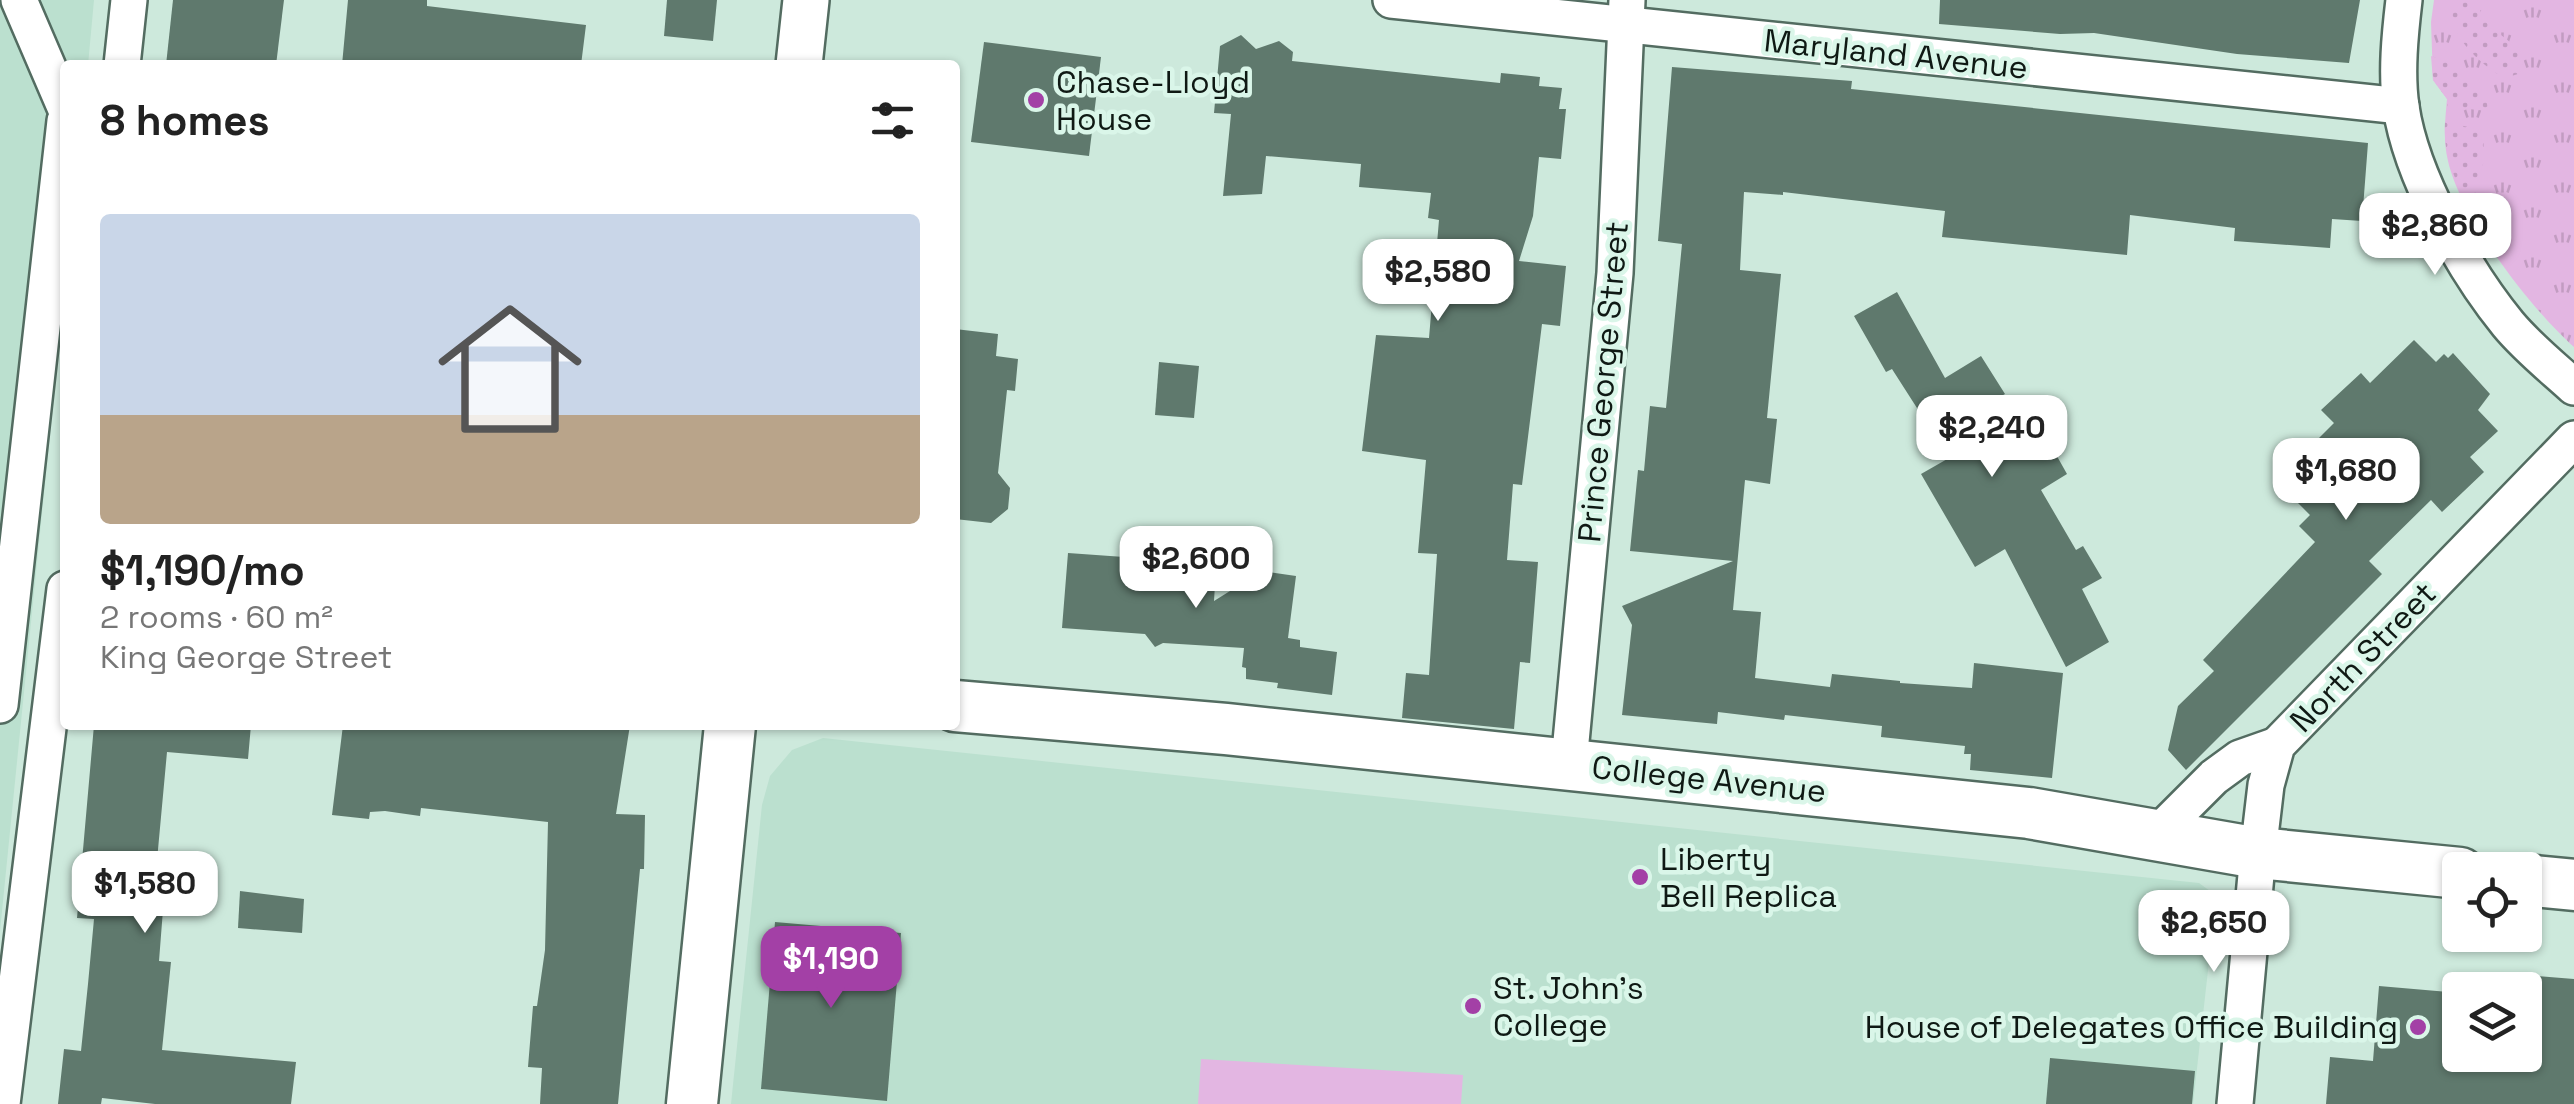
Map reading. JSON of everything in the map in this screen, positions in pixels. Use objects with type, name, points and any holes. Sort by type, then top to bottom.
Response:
[{"type":"main road","name":"College Avenue","points":[[960,706],[1569,764],[2029,813],[2258,853],[2442,871]]},
{"type":"main road","points":[[692,1104],[729,730]]},
{"type":"main road","points":[[2542,882],[2574,885]]},
{"type":"street","points":[[19,0],[60,95]]},
{"type":"street","points":[[123,60],[129,0]]},
{"type":"street","points":[[800,60],[806,0]]},
{"type":"street","name":"Maryland Avenue","points":[[1391,0],[1626,13],[2401,106]]},
{"type":"street","points":[[2404,0],[2401,106],[2411,146],[2458,253],[2508,325],[2574,387]]},
{"type":"street","name":"Prince George Street","points":[[1569,764],[1615,273],[1626,13]]},
{"type":"street","points":[[0,705],[4,620],[60,162]]},
{"type":"street","name":"North Street","points":[[2157,834],[2240,758],[2277,746],[2574,439]]},
{"type":"street","points":[[2,1104],[60,638]]},
{"type":"street","name":"North Street","points":[[2235,1104],[2258,853],[2266,785],[2277,746]]},
{"type":"shaded area","points":[[0,0],[94,0],[88,60],[60,60],[60,334],[0,931]]},
{"type":"shaded area","name":"St. John's College","points":[[823,738],[2199,883],[2210,891],[2215,908],[2193,1104],[731,1104],[762,805],[770,776],[792,750]]},
{"type":"green space","points":[[2434,0],[2574,0],[2574,347],[2499,261],[2455,184],[2445,146],[2447,99],[2433,80]]},
{"type":"green space","points":[[2449,0],[2479,0],[2484,19],[2524,61],[2518,74],[2505,78],[2475,56],[2453,24]]},
{"type":"green space","points":[[2431,56],[2468,76],[2489,111],[2447,107],[2447,99],[2433,80]]},
{"type":"green space","points":[[2445,122],[2482,130],[2480,181],[2467,205],[2448,155]]},
{"type":"green space","points":[[1201,1059],[1463,1075],[1461,1104],[1198,1104]]},
{"type":"building","points":[[173,0],[284,0],[277,60],[167,60]]},
{"type":"building","points":[[348,0],[427,0],[427,6],[586,25],[582,60],[342,60]]},
{"type":"building","points":[[667,0],[717,0],[713,41],[664,36]]},
{"type":"building","points":[[1940,0],[2360,0],[2349,63],[2237,54],[2094,33],[1939,24]]},
{"type":"building","points":[[1241,35],[1256,49],[1279,41],[1293,52],[1292,61],[1500,83],[1501,73],[1540,77],[1539,86],[1562,88],[1559,109],[1566,109],[1561,159],[1539,157],[1533,216],[1519,261],[1566,266],[1560,326],[1542,324],[1522,485],[1513,484],[1507,560],[1538,562],[1530,663],[1520,662],[1514,729],[1402,718],[1406,673],[1429,675],[1437,554],[1418,553],[1426,460],[1362,451],[1376,335],[1429,338],[1439,220],[1428,218],[1431,193],[1359,187],[1361,164],[1266,156],[1262,194],[1223,196],[1231,114],[1214,113],[1220,46]]},
{"type":"building","name":"Chase-Lloyd House","points":[[984,42],[1101,57],[1089,156],[971,142]]},
{"type":"building","points":[[1672,67],[1852,81],[1851,89],[2368,143],[2362,221],[2332,219],[2330,248],[2234,241],[2235,228],[2130,215],[2127,255],[1942,237],[1945,211],[1783,192],[1744,192],[1740,270],[1781,274],[1767,418],[1777,419],[1770,484],[1745,480],[1733,610],[1761,612],[1755,678],[1830,687],[1832,674],[1972,688],[1974,663],[2063,673],[2052,778],[1970,770],[1971,754],[1964,754],[1965,746],[1881,737],[1882,726],[1718,712],[1717,724],[1622,715],[1632,625],[1622,606],[1733,561],[1630,551],[1638,470],[1644,471],[1650,406],[1666,408],[1682,244],[1658,241]]},
{"type":"building","points":[[1897,292],[1945,378],[1981,356],[2005,394],[1991,402],[2024,457],[2049,442],[2067,474],[2041,490],[2076,550],[2083,546],[2102,578],[2082,589],[2109,642],[2066,667],[2005,549],[1975,567],[1921,474],[1949,458],[1892,369],[1886,372],[1854,316]]},
{"type":"building","points":[[960,330],[998,334],[996,356],[1018,359],[1015,391],[1007,390],[998,473],[1010,488],[1008,509],[991,523],[960,520]]},
{"type":"building","points":[[2414,340],[2436,362],[2444,354],[2448,358],[2453,353],[2490,394],[2478,410],[2498,431],[2470,457],[2484,472],[2442,512],[2431,500],[2369,561],[2382,574],[2186,770],[2168,750],[2178,706],[2214,671],[2203,660],[2315,542],[2299,526],[2310,515],[2276,481],[2334,423],[2321,410],[2361,373],[2370,383]]},
{"type":"building","points":[[1159,362],[1199,366],[1194,418],[1155,415]]},
{"type":"building","points":[[1185,533],[1185,549],[1217,551],[1214,601],[1262,571],[1296,576],[1288,638],[1300,640],[1300,647],[1337,652],[1332,695],[1277,688],[1278,683],[1246,679],[1246,668],[1242,667],[1244,648],[1163,643],[1155,647],[1145,634],[1062,628],[1068,553],[1152,559],[1154,539]]},
{"type":"building","points":[[94,730],[251,730],[248,759],[167,752],[155,882],[165,884],[159,961],[171,962],[162,1050],[296,1062],[291,1104],[155,1104],[102,1098],[101,1104],[58,1104],[64,1049],[81,1051],[88,984],[94,919],[77,918]]},
{"type":"building","points":[[342,730],[629,730],[616,814],[645,815],[644,869],[640,869],[618,1104],[540,1104],[542,1068],[528,1067],[533,1006],[537,1006],[545,950],[548,822],[421,808],[420,816],[385,811],[370,812],[369,819],[332,815]]},
{"type":"building","points":[[240,891],[304,899],[302,933],[238,928]]},
{"type":"building","points":[[775,922],[901,933],[887,1101],[761,1089]]},
{"type":"building","name":"House of Delegates Office Building","points":[[2542,976],[2574,979],[2574,1104],[2326,1104],[2330,1057],[2373,1061],[2379,986],[2442,991],[2442,1072],[2542,1072]]},
{"type":"building","points":[[2050,1058],[2195,1071],[2192,1104],[2046,1104]]},
{"type":"place","name":"Chase-Lloyd House","points":[[1036,100]]},
{"type":"place","name":"Liberty Bell Replica","points":[[1640,877]]},
{"type":"place","name":"St. John's College","points":[[1473,1006]]},
{"type":"place","name":"House of Delegates Office Building","points":[[2418,1027]]}]
